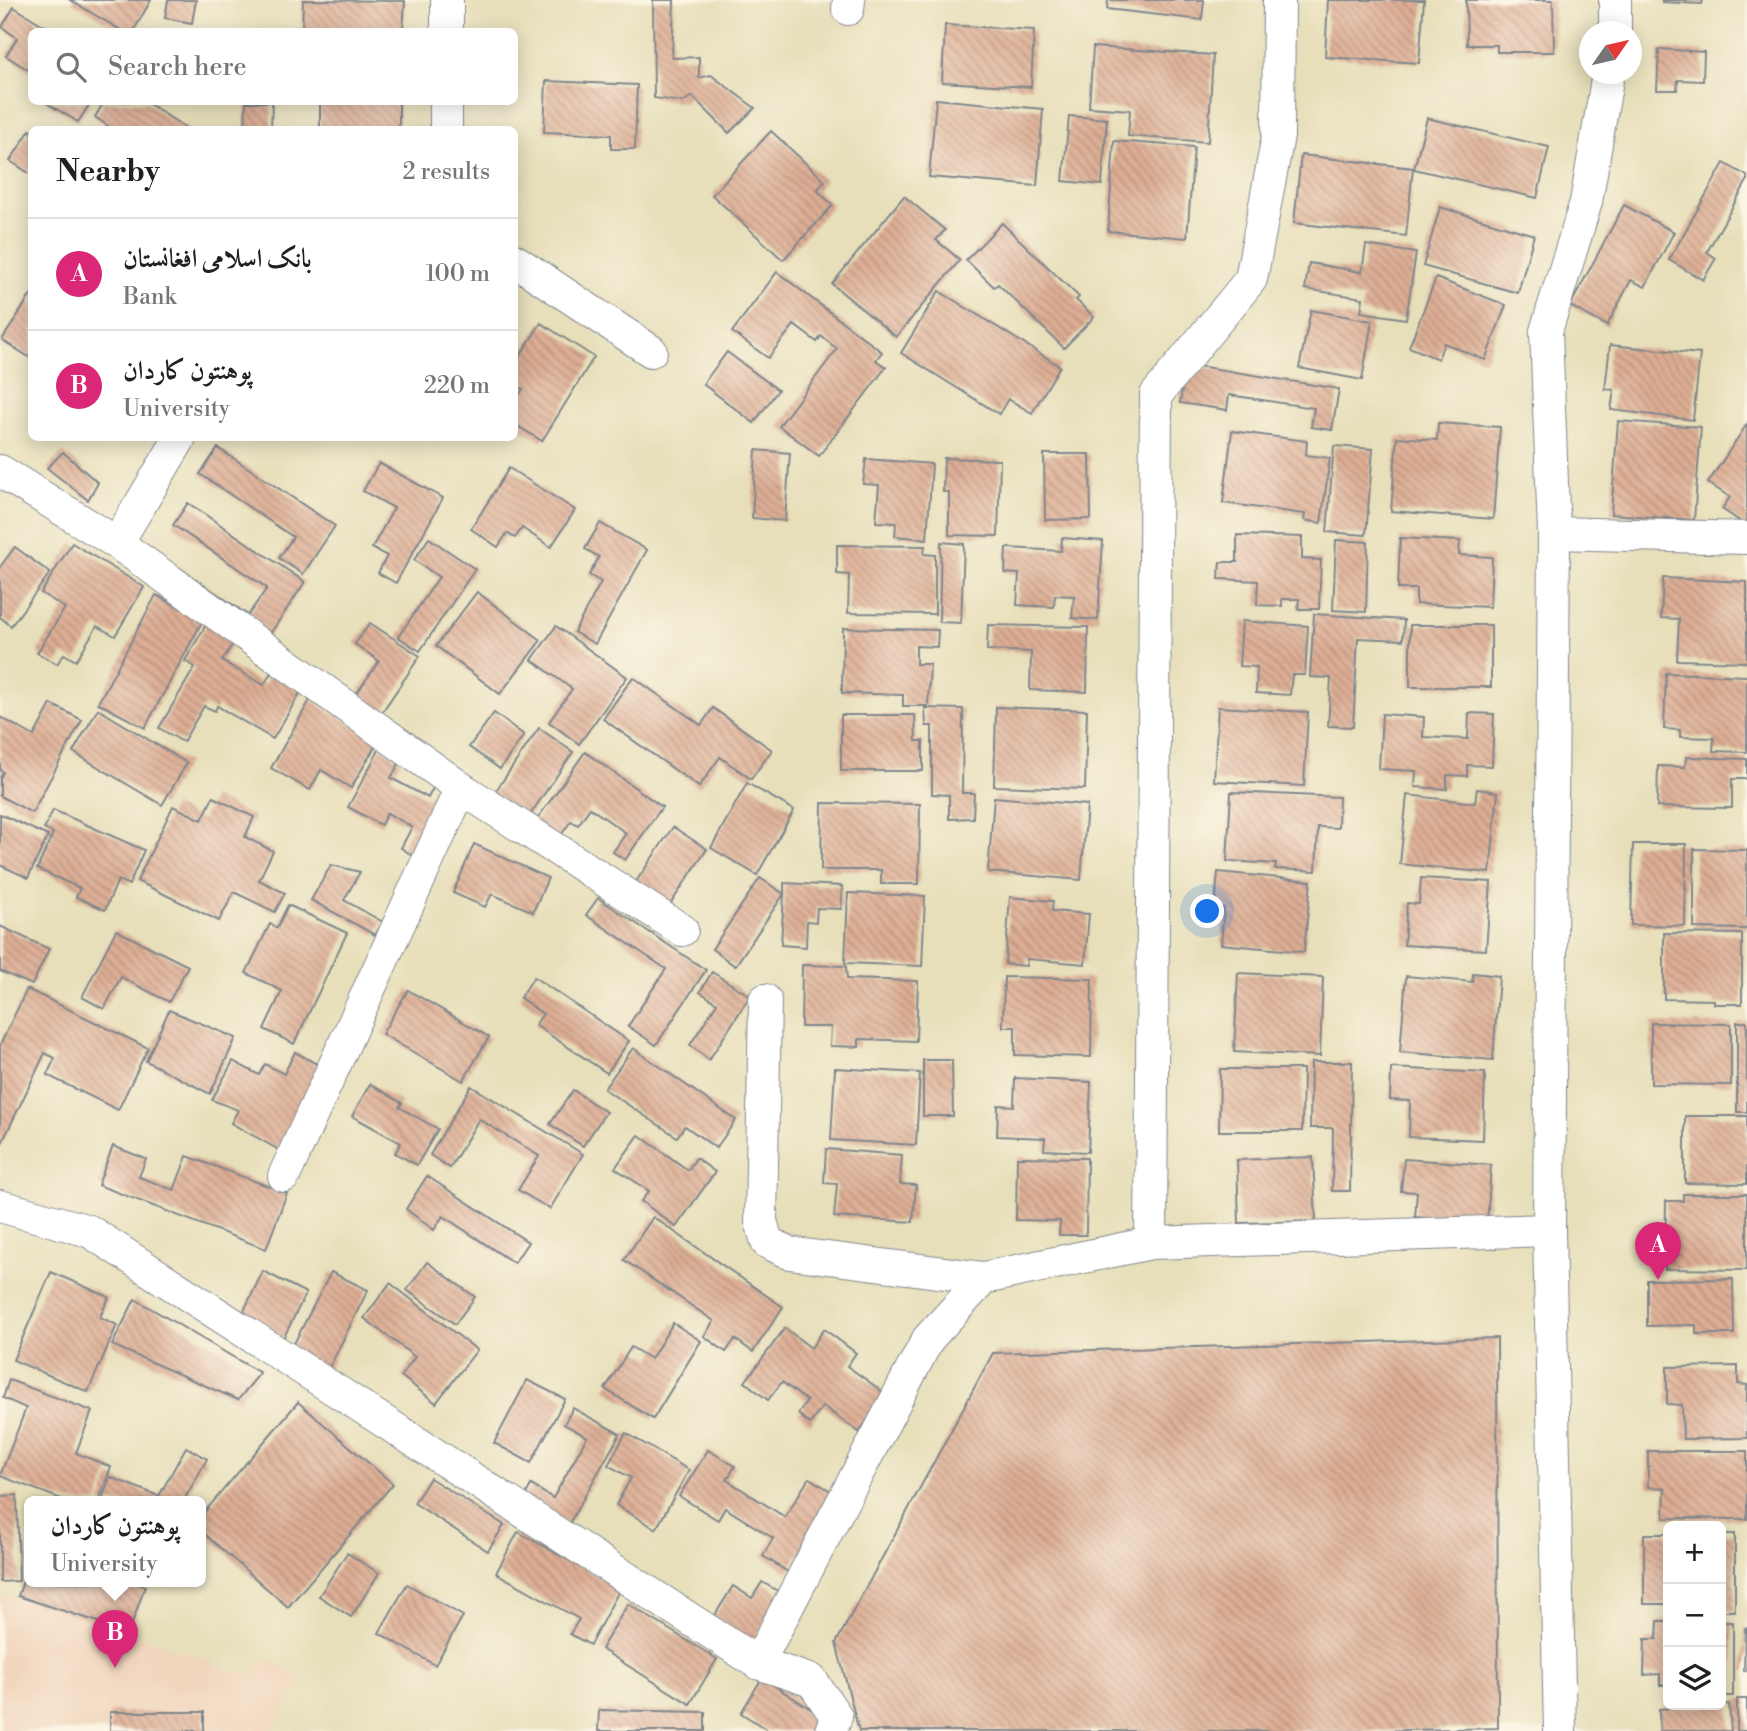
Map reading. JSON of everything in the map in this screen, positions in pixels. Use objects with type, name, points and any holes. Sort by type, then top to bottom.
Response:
[{"type":"street","points":[[447,0],[447,28]]},
{"type":"street","points":[[1151,1243],[1156,395],[1251,279],[1278,136],[1279,0]]},
{"type":"street","points":[[1615,0],[1615,21]]},
{"type":"street","points":[[1560,1731],[1549,1230],[1554,533],[1546,331],[1586,202],[1606,84]]},
{"type":"street","points":[[446,105],[446,126]]},
{"type":"street","points":[[518,263],[651,351]]},
{"type":"street","points":[[117,543],[178,441]]},
{"type":"street","points":[[0,471],[117,543],[461,788],[682,930]]},
{"type":"street","points":[[1554,533],[1747,538]]},
{"type":"street","points":[[284,1176],[461,788]]},
{"type":"street","points":[[765,1000],[761,1221],[767,1242],[789,1253],[984,1278],[1151,1243],[1549,1230]]},
{"type":"street","points":[[0,1206],[89,1231],[758,1663],[812,1681],[836,1716],[831,1731]]},
{"type":"street","points":[[758,1663],[928,1339],[984,1278]]},
{"type":"shaded area","points":[[0,1595],[18,1596],[129,1632],[248,1676],[266,1660],[302,1678],[271,1731],[0,1731]]},
{"type":"building","points":[[70,0],[151,0],[135,28],[117,28]]},
{"type":"building","points":[[168,0],[196,0],[192,23],[165,18]]},
{"type":"building","points":[[303,0],[405,1],[403,28],[302,28]]},
{"type":"building","points":[[653,0],[674,0],[672,58],[699,57],[699,78],[711,75],[755,108],[729,133],[692,96],[683,102],[654,98]]},
{"type":"building","points":[[1108,0],[1204,0],[1202,20],[1107,9]]},
{"type":"building","points":[[1328,0],[1424,0],[1419,63],[1325,57]]},
{"type":"building","points":[[1466,0],[1553,0],[1554,52],[1497,52],[1497,45],[1467,45]]},
{"type":"building","points":[[1662,0],[1703,0],[1702,4]]},
{"type":"building","points":[[14,7],[48,28],[28,28],[28,70],[6,56],[17,38],[2,27]]},
{"type":"building","points":[[945,25],[1034,30],[1031,87],[942,82]]},
{"type":"building","points":[[1093,47],[1213,55],[1208,142],[1128,136],[1130,110],[1089,107]]},
{"type":"building","points":[[1659,49],[1704,52],[1703,81],[1678,80],[1677,90],[1657,90]]},
{"type":"building","points":[[546,81],[637,85],[635,149],[611,149],[611,135],[544,132]]},
{"type":"building","points":[[936,99],[1043,109],[1037,186],[929,177]]},
{"type":"building","points":[[50,105],[89,105],[78,122]]},
{"type":"building","points":[[102,105],[151,105],[183,126],[108,126],[95,117]]},
{"type":"building","points":[[246,105],[272,105],[271,126],[245,126]]},
{"type":"building","points":[[320,105],[399,105],[399,126],[320,126]]},
{"type":"building","points":[[1069,116],[1107,119],[1102,185],[1063,181]]},
{"type":"building","points":[[1427,118],[1549,147],[1537,198],[1414,169]]},
{"type":"building","points":[[771,131],[825,181],[817,190],[833,205],[783,260],[712,195]]},
{"type":"building","points":[[28,133],[28,172],[10,161]]},
{"type":"building","points":[[1114,141],[1194,147],[1187,238],[1108,231]]},
{"type":"building","points":[[1301,155],[1413,168],[1406,236],[1294,223]]},
{"type":"building","points":[[1724,163],[1747,176],[1747,181],[1707,252],[1716,258],[1703,280],[1669,260]]},
{"type":"building","points":[[904,196],[945,230],[936,240],[960,260],[896,337],[832,284]]},
{"type":"building","points":[[1624,205],[1674,232],[1645,287],[1631,280],[1607,326],[1570,306]]},
{"type":"building","points":[[1440,207],[1534,235],[1518,293],[1423,266]]},
{"type":"building","points":[[1002,223],[1079,297],[1076,300],[1094,317],[1064,348],[998,284],[994,287],[966,260]]},
{"type":"building","points":[[1366,245],[1416,253],[1406,319],[1361,312],[1363,298],[1305,289],[1309,263],[1362,272]]},
{"type":"building","points":[[777,272],[882,352],[876,360],[886,367],[819,456],[779,426],[837,349],[821,336],[817,342],[794,325],[768,358],[732,332]]},
{"type":"building","points":[[1436,278],[1506,305],[1485,360],[1444,343],[1438,359],[1409,347]]},
{"type":"building","points":[[939,291],[1060,366],[1032,413],[1008,399],[999,414],[901,353]]},
{"type":"building","points":[[28,299],[28,356],[2,340]]},
{"type":"building","points":[[1311,310],[1372,321],[1362,380],[1299,368]]},
{"type":"building","points":[[541,323],[594,357],[542,441],[518,426],[518,396],[523,389],[518,386],[518,359]]},
{"type":"building","points":[[1610,345],[1700,354],[1693,420],[1611,410],[1614,390],[1605,389]]},
{"type":"building","points":[[727,352],[778,390],[754,423],[703,384]]},
{"type":"building","points":[[1186,364],[1339,389],[1332,430],[1311,427],[1314,408],[1229,395],[1227,410],[1180,403]]},
{"type":"building","points":[[1618,421],[1701,427],[1694,520],[1611,514]]},
{"type":"building","points":[[1438,423],[1500,427],[1493,519],[1391,511],[1397,437],[1437,440]]},
{"type":"building","points":[[1747,424],[1747,526],[1722,509],[1730,497],[1708,483]]},
{"type":"building","points":[[1232,431],[1307,441],[1306,455],[1330,458],[1321,523],[1304,520],[1305,514],[1223,503]]},
{"type":"building","points":[[1334,446],[1373,449],[1366,535],[1327,532]]},
{"type":"building","points":[[218,448],[335,526],[303,574],[279,558],[293,537],[200,474]]},
{"type":"building","points":[[756,450],[790,453],[785,521],[752,518]]},
{"type":"building","points":[[63,452],[98,483],[88,500],[47,468]]},
{"type":"building","points":[[1044,454],[1090,454],[1091,519],[1045,520]]},
{"type":"building","points":[[944,458],[1000,460],[998,536],[949,535],[949,492],[943,492]]},
{"type":"building","points":[[866,459],[932,464],[927,539],[895,536],[896,523],[876,522],[879,485],[863,484]]},
{"type":"building","points":[[379,463],[443,498],[396,583],[378,573],[387,556],[372,548],[394,508],[363,491]]},
{"type":"building","points":[[509,468],[575,510],[551,547],[522,528],[515,538],[507,533],[498,547],[471,529]]},
{"type":"building","points":[[188,503],[305,582],[264,643],[172,563],[248,615],[267,588],[173,525]]},
{"type":"building","points":[[600,523],[647,550],[595,644],[574,632],[601,582],[589,575],[599,557],[585,549]]},
{"type":"building","points":[[1237,535],[1302,537],[1302,559],[1321,560],[1319,609],[1298,609],[1299,599],[1282,599],[1282,606],[1257,605],[1258,581],[1219,579],[1220,562],[1237,562]]},
{"type":"building","points":[[429,538],[475,569],[420,651],[398,637],[439,577],[414,560]]},
{"type":"building","points":[[1062,538],[1103,541],[1098,620],[1072,618],[1074,596],[1055,595],[1054,607],[1017,605],[1019,574],[1005,573],[1006,548],[1061,551]]},
{"type":"building","points":[[1400,538],[1460,541],[1459,555],[1492,557],[1490,607],[1416,604],[1416,589],[1398,589]]},
{"type":"building","points":[[1336,540],[1368,542],[1366,612],[1333,610]]},
{"type":"building","points":[[941,542],[964,544],[961,623],[939,622]]},
{"type":"building","points":[[72,543],[144,587],[115,636],[97,626],[76,661],[64,654],[57,664],[37,653],[65,608],[41,593]]},
{"type":"building","points":[[837,545],[925,546],[924,554],[935,555],[935,614],[848,613],[849,575],[837,574]]},
{"type":"building","points":[[15,547],[50,573],[11,626],[0,617],[0,567]]},
{"type":"building","points":[[1663,578],[1747,582],[1747,662],[1677,660],[1679,619],[1661,618]]},
{"type":"building","points":[[477,592],[541,640],[500,694],[436,646]]},
{"type":"building","points":[[156,595],[203,620],[145,728],[98,703]]},
{"type":"building","points":[[1314,614],[1404,620],[1403,640],[1358,638],[1353,727],[1328,726],[1331,678],[1310,677]]},
{"type":"building","points":[[1242,621],[1308,626],[1305,675],[1292,675],[1290,695],[1256,693],[1257,667],[1239,666]]},
{"type":"building","points":[[207,623],[235,640],[222,661],[264,685],[275,665],[306,683],[273,739],[217,706],[215,711],[204,706],[183,742],[159,728],[195,667],[185,661]]},
{"type":"building","points":[[370,623],[420,656],[376,721],[350,703],[379,661],[355,644]]},
{"type":"building","points":[[988,625],[1088,627],[1087,692],[1030,690],[1031,652],[987,650]]},
{"type":"building","points":[[1410,625],[1491,625],[1491,687],[1410,687]]},
{"type":"building","points":[[556,626],[627,677],[579,744],[549,722],[572,689],[532,660]]},
{"type":"building","points":[[843,628],[938,630],[937,647],[916,646],[916,664],[930,664],[928,706],[903,706],[903,695],[842,693]]},
{"type":"building","points":[[1666,673],[1747,676],[1747,752],[1713,751],[1714,738],[1680,737],[1680,730],[1664,729]]},
{"type":"building","points":[[633,677],[701,725],[713,708],[772,750],[751,779],[720,757],[699,787],[603,719]]},
{"type":"building","points":[[310,700],[379,740],[351,788],[321,770],[310,790],[271,768]]},
{"type":"building","points":[[51,704],[82,720],[32,813],[0,796],[0,778],[3,772],[0,770],[0,717],[34,736]]},
{"type":"building","points":[[996,707],[1087,710],[1085,789],[994,786]]},
{"type":"building","points":[[1218,707],[1308,712],[1304,786],[1214,781]]},
{"type":"building","points":[[925,708],[963,709],[962,793],[974,793],[973,818],[949,819],[949,795],[932,794],[932,726],[926,726]]},
{"type":"building","points":[[98,709],[187,763],[162,805],[73,752]]},
{"type":"building","points":[[494,713],[524,735],[500,769],[469,747]]},
{"type":"building","points":[[1469,713],[1494,714],[1492,766],[1467,765],[1467,776],[1447,775],[1447,789],[1415,787],[1416,771],[1379,769],[1382,714],[1424,717],[1423,737],[1468,739]]},
{"type":"building","points":[[841,715],[915,715],[916,741],[923,741],[923,771],[841,771]]},
{"type":"building","points":[[539,728],[573,752],[525,822],[491,798]]},
{"type":"building","points":[[380,748],[401,760],[391,778],[428,798],[434,786],[451,793],[418,859],[401,848],[412,827],[387,813],[381,825],[348,807]]},
{"type":"building","points":[[585,752],[662,807],[625,860],[613,852],[626,833],[590,808],[578,825],[571,821],[554,845],[530,829]]},
{"type":"building","points":[[1686,757],[1747,759],[1747,779],[1732,779],[1732,808],[1657,807],[1658,766],[1685,767]]},
{"type":"building","points":[[747,783],[794,810],[757,875],[711,848]]},
{"type":"building","points":[[1477,789],[1498,792],[1490,873],[1400,864],[1407,795],[1475,803]]},
{"type":"building","points":[[1231,792],[1339,797],[1338,828],[1318,827],[1316,871],[1275,869],[1276,864],[1227,861]]},
{"type":"building","points":[[213,797],[254,817],[245,837],[273,851],[259,880],[285,893],[275,912],[234,892],[219,921],[137,881],[173,806],[202,820]]},
{"type":"building","points":[[994,797],[1087,805],[1081,880],[988,872]]},
{"type":"building","points":[[822,803],[920,804],[919,884],[881,884],[881,870],[821,870]]},
{"type":"building","points":[[53,810],[144,850],[129,885],[118,880],[105,910],[76,897],[80,888],[37,869],[53,833],[44,829]]},
{"type":"building","points":[[0,814],[48,836],[28,878],[0,865]]},
{"type":"building","points":[[673,827],[707,849],[663,915],[629,892]]},
{"type":"building","points":[[474,844],[548,878],[533,912],[492,894],[485,907],[453,893]]},
{"type":"building","points":[[1633,844],[1686,844],[1685,926],[1631,925]]},
{"type":"building","points":[[1694,849],[1747,850],[1747,929],[1694,928]]},
{"type":"building","points":[[331,865],[360,872],[344,900],[383,922],[375,935],[311,900]]},
{"type":"building","points":[[1218,872],[1311,881],[1304,952],[1221,944],[1224,908],[1215,907]]},
{"type":"building","points":[[760,878],[784,894],[735,966],[712,949]]},
{"type":"building","points":[[1421,878],[1491,882],[1486,950],[1404,945],[1407,903],[1419,904]]},
{"type":"building","points":[[784,883],[842,886],[841,909],[817,908],[816,922],[807,921],[806,947],[781,945]]},
{"type":"building","points":[[848,893],[925,896],[922,966],[845,963]]},
{"type":"building","points":[[1010,897],[1053,901],[1052,911],[1089,914],[1085,964],[1027,959],[1026,966],[1005,964]]},
{"type":"building","points":[[598,898],[706,970],[656,1045],[628,1026],[666,969],[586,915]]},
{"type":"building","points":[[288,905],[347,933],[294,1044],[264,1029],[282,991],[246,973],[270,924],[277,928]]},
{"type":"building","points":[[0,926],[49,949],[32,985],[0,971]]},
{"type":"building","points":[[116,930],[188,966],[169,1002],[121,977],[104,1009],[82,997]]},
{"type":"building","points":[[1664,933],[1742,934],[1742,1004],[1714,1004],[1714,1000],[1664,999]]},
{"type":"building","points":[[802,965],[846,966],[847,979],[918,981],[916,1041],[859,1039],[859,1047],[830,1046],[831,1027],[801,1027]]},
{"type":"building","points":[[712,972],[750,996],[709,1060],[690,1045],[717,1003],[700,992]]},
{"type":"building","points":[[1238,973],[1323,977],[1320,1056],[1234,1052]]},
{"type":"building","points":[[1473,973],[1499,976],[1493,1060],[1400,1052],[1406,976],[1472,982]]},
{"type":"building","points":[[534,977],[629,1041],[607,1073],[535,1025],[543,1014],[520,998]]},
{"type":"building","points":[[1004,977],[1092,979],[1091,1057],[1015,1055],[1015,1027],[1003,1027]]},
{"type":"building","points":[[27,989],[148,1048],[118,1110],[47,1075],[55,1058],[45,1053],[0,1147],[0,1045]]},
{"type":"building","points":[[408,990],[489,1037],[463,1081],[382,1034]]},
{"type":"building","points":[[169,1010],[236,1038],[210,1094],[146,1061]]},
{"type":"building","points":[[1737,1022],[1747,1022],[1747,1112],[1737,1112]]},
{"type":"building","points":[[1651,1023],[1731,1024],[1731,1085],[1651,1084]]},
{"type":"building","points":[[633,1048],[736,1120],[716,1148],[685,1126],[677,1137],[604,1089]]},
{"type":"building","points":[[295,1052],[324,1068],[279,1150],[231,1123],[238,1110],[212,1100],[233,1061],[259,1075],[265,1064],[284,1074]]},
{"type":"building","points":[[923,1060],[952,1060],[953,1116],[923,1116]]},
{"type":"building","points":[[1311,1062],[1352,1062],[1350,1191],[1332,1191],[1333,1128],[1310,1128]]},
{"type":"building","points":[[835,1068],[920,1073],[916,1145],[831,1140]]},
{"type":"building","points":[[1391,1068],[1485,1073],[1483,1140],[1409,1137],[1410,1101],[1390,1100]]},
{"type":"building","points":[[1220,1069],[1303,1069],[1302,1131],[1219,1131]]},
{"type":"building","points":[[1015,1078],[1091,1082],[1088,1152],[1044,1150],[1045,1138],[997,1136],[998,1105],[1014,1106]]},
{"type":"building","points":[[370,1084],[402,1103],[399,1107],[438,1129],[417,1165],[395,1153],[401,1143],[352,1116]]},
{"type":"building","points":[[471,1086],[583,1154],[550,1209],[518,1190],[539,1156],[479,1119],[450,1168],[430,1155]]},
{"type":"building","points":[[573,1090],[606,1112],[583,1146],[550,1124]]},
{"type":"building","points":[[1685,1116],[1747,1116],[1747,1184],[1685,1183]]},
{"type":"building","points":[[639,1135],[688,1170],[696,1158],[715,1172],[676,1227],[641,1201],[649,1191],[615,1168]]},
{"type":"building","points":[[113,1146],[146,1159],[139,1177],[174,1190],[187,1156],[287,1193],[266,1249],[98,1185]]},
{"type":"building","points":[[826,1149],[902,1155],[900,1184],[916,1185],[913,1222],[834,1217],[837,1184],[824,1183]]},
{"type":"building","points":[[1017,1157],[1087,1158],[1086,1235],[1059,1235],[1060,1221],[1016,1220]]},
{"type":"building","points":[[1313,1157],[1316,1221],[1239,1223],[1237,1160]]},
{"type":"building","points":[[1404,1159],[1491,1165],[1487,1223],[1415,1217],[1417,1192],[1401,1191]]},
{"type":"building","points":[[427,1176],[528,1242],[514,1263],[443,1216],[434,1230],[406,1209]]},
{"type":"building","points":[[1683,1194],[1747,1194],[1747,1270],[1665,1269],[1666,1201],[1683,1201]]},
{"type":"building","points":[[653,1217],[783,1307],[753,1352],[735,1339],[726,1352],[704,1336],[714,1321],[624,1260]]},
{"type":"building","points":[[427,1262],[475,1297],[455,1324],[407,1290]]},
{"type":"building","points":[[263,1271],[306,1293],[281,1343],[239,1321]]},
{"type":"building","points":[[51,1272],[109,1297],[100,1317],[117,1325],[88,1392],[13,1360]]},
{"type":"building","points":[[331,1272],[368,1290],[327,1372],[289,1353]]},
{"type":"building","points":[[1733,1279],[1734,1334],[1696,1334],[1696,1325],[1647,1326],[1647,1280]]},
{"type":"building","points":[[390,1283],[477,1350],[436,1403],[401,1376],[415,1357],[364,1318]]},
{"type":"building","points":[[135,1299],[260,1373],[238,1400],[112,1345]]},
{"type":"building","points":[[673,1323],[701,1341],[653,1419],[605,1389],[631,1347],[651,1359]]},
{"type":"building","points":[[785,1328],[811,1348],[824,1329],[856,1353],[847,1366],[886,1394],[859,1432],[823,1406],[810,1424],[798,1414],[807,1401],[782,1382],[768,1400],[745,1382]]},
{"type":"building","points":[[1497,1338],[1498,1728],[1365,1731],[859,1731],[836,1643],[993,1353]]},
{"type":"building","points":[[1738,1366],[1738,1384],[1747,1385],[1747,1438],[1683,1439],[1682,1405],[1667,1404],[1667,1367]]},
{"type":"building","points":[[9,1380],[92,1411],[76,1453],[111,1467],[100,1496],[53,1496],[0,1476],[26,1408],[3,1398]]},
{"type":"building","points":[[527,1380],[565,1399],[531,1463],[494,1443]]},
{"type":"building","points":[[298,1402],[393,1484],[288,1607],[206,1535],[206,1510]]},
{"type":"building","points":[[573,1408],[620,1434],[569,1524],[524,1498],[531,1485],[553,1498],[587,1437],[564,1424]]},
{"type":"building","points":[[626,1433],[689,1470],[656,1529],[616,1505],[631,1478],[608,1465]]},
{"type":"building","points":[[186,1447],[207,1459],[186,1496],[159,1496]]},
{"type":"building","points":[[708,1450],[735,1466],[727,1480],[785,1517],[809,1478],[836,1494],[788,1572],[763,1556],[773,1538],[725,1508],[718,1520],[679,1496]]},
{"type":"building","points":[[1648,1451],[1747,1451],[1747,1519],[1664,1518],[1665,1488],[1648,1487]]},
{"type":"building","points":[[110,1477],[159,1496],[103,1496]]},
{"type":"building","points":[[430,1478],[504,1525],[488,1551],[414,1503]]},
{"type":"building","points":[[17,1495],[19,1581],[0,1582],[0,1496]]},
{"type":"building","points":[[518,1532],[620,1589],[590,1645],[570,1634],[579,1619],[496,1573]]},
{"type":"building","points":[[1644,1534],[1663,1534],[1663,1604],[1644,1604]]},
{"type":"building","points":[[1726,1534],[1735,1534],[1735,1611],[1726,1611]]},
{"type":"building","points":[[347,1553],[379,1573],[351,1617],[319,1596]]},
{"type":"building","points":[[24,1579],[24,1587],[145,1587],[129,1632],[18,1596]]},
{"type":"building","points":[[762,1582],[783,1594],[753,1642],[713,1618],[733,1586],[752,1598]]},
{"type":"building","points":[[407,1584],[463,1616],[435,1665],[379,1633]]},
{"type":"building","points":[[628,1604],[717,1659],[690,1704],[601,1649]]},
{"type":"building","points":[[1658,1621],[1663,1621],[1663,1685],[1660,1685],[1660,1674],[1644,1675],[1645,1639],[1657,1639]]},
{"type":"building","points":[[1726,1622],[1733,1622],[1733,1696],[1726,1696]]},
{"type":"building","points":[[1747,1628],[1747,1671],[1744,1671]]},
{"type":"building","points":[[762,1678],[825,1718],[816,1731],[769,1731],[741,1713]]},
{"type":"building","points":[[1737,1699],[1747,1699],[1747,1731],[1737,1731]]},
{"type":"building","points":[[1726,1704],[1729,1704],[1731,1731],[1660,1731],[1659,1709],[1726,1710]]},
{"type":"building","points":[[599,1710],[705,1712],[705,1731],[598,1731]]},
{"type":"building","points":[[110,1712],[204,1712],[204,1731],[110,1731]]},
{"type":"place","name":"بانک اسلامی افغانستان","points":[[1658,1280]]},
{"type":"place","name":"پوهنتون کاردان","points":[[115,1668]]}]
